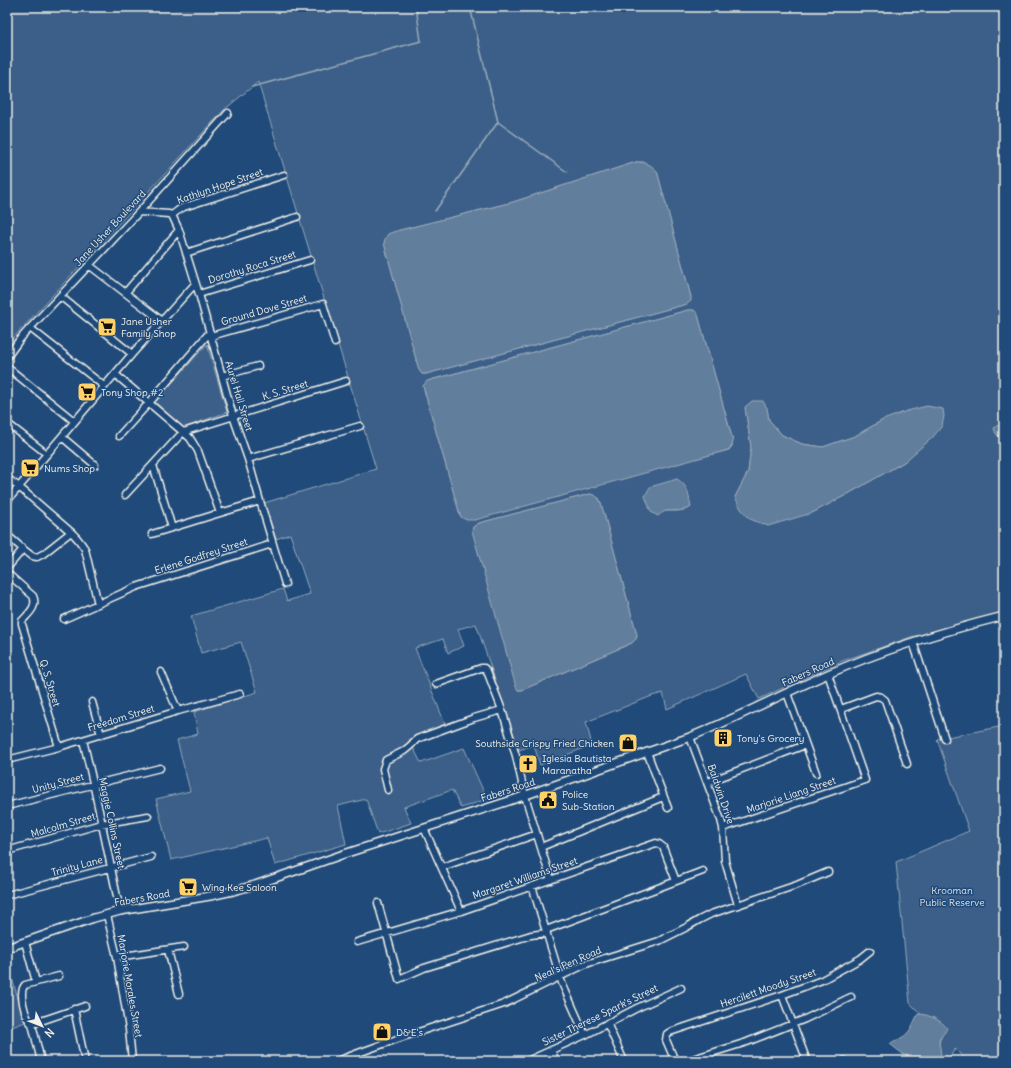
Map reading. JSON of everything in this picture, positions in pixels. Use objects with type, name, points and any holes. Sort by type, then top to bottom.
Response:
[{"type":"main road","name":"Fabers Road","points":[[7,948],[120,911],[210,896],[255,885],[344,854],[525,796],[690,737],[852,664],[913,642],[961,627],[1004,616]]},
{"type":"street","name":"Jane Usher Boulevard","points":[[7,357],[20,339],[139,212],[228,113]]},
{"type":"street","name":"Kathlyn Hope Street","points":[[139,212],[172,215],[184,207],[284,174]]},
{"type":"street","name":"Aurel Hall Street","points":[[172,215],[179,230],[199,294],[233,416],[248,459],[285,584]]},
{"type":"street","points":[[186,253],[297,217]]},
{"type":"street","points":[[126,292],[179,230]]},
{"type":"street","name":"Dorothy Roca Street","points":[[199,294],[310,260]]},
{"type":"street","points":[[89,265],[162,321]]},
{"type":"street","points":[[7,501],[104,386],[195,284]]},
{"type":"street","points":[[60,296],[132,354]]},
{"type":"street","name":"Ground Dove Street","points":[[119,436],[210,334],[323,304],[335,343]]},
{"type":"street","points":[[30,328],[104,386]]},
{"type":"street","points":[[222,376],[258,366]]},
{"type":"street","points":[[7,367],[74,421]]},
{"type":"street","points":[[115,374],[190,438],[198,450],[220,513]]},
{"type":"street","name":"K. S. Street","points":[[183,432],[346,381]]},
{"type":"street","points":[[7,423],[47,454]]},
{"type":"street","points":[[248,459],[360,426]]},
{"type":"street","points":[[126,495],[183,432]]},
{"type":"street","points":[[62,437],[95,465]]},
{"type":"street","points":[[153,465],[172,528]]},
{"type":"street","points":[[7,478],[77,537],[85,549],[98,604]]},
{"type":"street","points":[[152,534],[260,501]]},
{"type":"street","points":[[7,536],[32,556],[37,557],[71,532]]},
{"type":"street","name":"Erlene Godfrey Street","points":[[64,619],[136,587],[272,544]]},
{"type":"street","points":[[7,568],[22,549]]},
{"type":"street","name":"Q. S. Street","points":[[7,573],[33,596],[35,600],[35,604],[22,621],[22,624],[59,747]]},
{"type":"street","points":[[913,642],[945,739]]},
{"type":"street","points":[[436,684],[481,668],[484,668],[489,674],[516,756],[525,796],[551,880]]},
{"type":"street","points":[[161,672],[178,711]]},
{"type":"street","points":[[828,674],[841,710],[876,696],[882,697],[885,700],[907,764]]},
{"type":"street","points":[[787,692],[816,773]]},
{"type":"street","name":"Freedom Street","points":[[7,760],[59,747],[240,694]]},
{"type":"street","points":[[92,702],[101,735]]},
{"type":"street","points":[[388,790],[383,769],[386,760],[404,751],[417,739],[474,718],[502,710]]},
{"type":"street","name":"Marjorie Liang Street","points":[[723,828],[865,780],[841,710]]},
{"type":"street","name":"Baldwin Drive","points":[[690,737],[721,820],[723,828],[725,861],[738,904]]},
{"type":"street","name":"Maggie Collins Street","points":[[82,740],[94,784],[120,911]]},
{"type":"street","points":[[708,782],[805,745]]},
{"type":"street","points":[[647,752],[668,808]]},
{"type":"street","name":"Unity Street","points":[[7,806],[160,768]]},
{"type":"street","points":[[541,847],[664,797]]},
{"type":"street","name":"Malcolm Street","points":[[7,851],[101,824],[148,816]]},
{"type":"street","points":[[424,828],[461,911]]},
{"type":"street","points":[[442,867],[536,834]]},
{"type":"street","name":"Margaret Williams Street","points":[[357,942],[461,911],[656,843],[663,847],[676,881]]},
{"type":"street","name":"Trinity Lane","points":[[7,895],[151,857]]},
{"type":"street","points":[[378,902],[399,979],[424,968],[468,956],[546,931],[703,872]]},
{"type":"street","name":"Neal's Pen Road","points":[[337,1061],[400,1038],[500,1006],[594,961],[675,934],[711,914],[797,885],[828,872]]},
{"type":"street","points":[[532,886],[560,977],[585,1035]]},
{"type":"street","name":"Marjorie Morales Street","points":[[107,915],[117,957],[129,1029],[132,1061]]},
{"type":"street","points":[[25,942],[36,982]]},
{"type":"street","points":[[117,957],[184,947]]},
{"type":"street","points":[[168,950],[179,994]]},
{"type":"street","name":"Hercilett Moody Street","points":[[675,1061],[666,1040],[667,1034],[673,1030],[782,995],[828,977],[860,960],[870,951]]},
{"type":"street","points":[[41,1061],[32,1024],[28,1020],[22,996],[23,987],[25,985],[59,976]]},
{"type":"street","name":"Sister Therese Spark's Street","points":[[527,1061],[585,1035],[636,1008],[681,988]]},
{"type":"street","points":[[782,995],[807,1061]]},
{"type":"street","points":[[686,1061],[747,1042],[805,1019],[850,997]]},
{"type":"street","points":[[32,1024],[86,1006]]},
{"type":"street","points":[[74,1009],[85,1061]]},
{"type":"street","points":[[607,1023],[624,1061]]},
{"type":"street","points":[[551,1050],[556,1061]]},
{"type":"green space","points":[[7,7],[1004,7],[1004,423],[1000,424],[995,432],[998,436],[1004,439],[1004,613],[911,637],[842,661],[759,699],[746,674],[667,709],[663,693],[652,696],[586,722],[592,745],[540,765],[534,745],[519,750],[476,624],[458,629],[464,646],[448,653],[443,639],[415,648],[445,724],[409,739],[421,763],[464,748],[487,799],[461,808],[452,790],[404,807],[411,823],[378,834],[366,799],[338,806],[346,844],[275,865],[267,838],[171,860],[156,799],[190,791],[177,740],[198,734],[194,712],[257,692],[241,642],[201,653],[191,616],[283,589],[287,601],[310,594],[290,534],[276,539],[264,503],[376,469],[258,82],[224,110],[7,346]],"holes":[[[636,162],[645,162],[657,171],[691,297],[687,304],[422,374],[419,370],[384,243],[388,234],[513,202]],[[688,310],[694,310],[698,315],[733,441],[732,446],[729,450],[462,518],[423,386],[430,380]],[[745,407],[767,408],[769,420],[782,435],[802,444],[823,447],[855,436],[883,420],[917,450],[904,462],[812,513],[735,497],[748,472],[751,447]],[[677,479],[691,507],[682,510],[664,511],[666,483]],[[590,494],[599,498],[637,635],[636,639],[632,643],[522,690],[518,690],[473,527],[479,523]]]},
{"type":"green space","points":[[207,344],[227,412],[183,428],[155,402]]},
{"type":"green space","name":"Krooman Public Reserve","points":[[1004,726],[1004,1061],[977,1061],[974,1059],[967,1061],[955,1049],[947,1061],[936,1061],[940,1055],[939,1043],[942,1036],[910,1003],[896,862],[969,831],[937,739]]},
{"type":"green space","points":[[11,975],[25,1022],[7,1029],[7,976]]},
{"type":"shaded area","points":[[636,162],[648,164],[657,171],[691,301],[687,304],[422,374],[419,370],[384,243],[388,235],[400,230],[513,202]]},
{"type":"shaded area","points":[[688,310],[696,312],[698,315],[733,441],[732,446],[728,450],[475,520],[467,520],[460,515],[423,386],[427,381]]},
{"type":"shaded area","points":[[752,401],[763,401],[767,408],[769,420],[782,435],[802,444],[823,447],[855,436],[883,420],[907,411],[927,406],[943,409],[944,416],[942,426],[932,438],[904,462],[812,513],[768,526],[750,519],[741,509],[735,497],[748,472],[751,447],[745,407]]},
{"type":"shaded area","points":[[1004,423],[1004,439],[996,433],[994,428]]},
{"type":"shaded area","points":[[677,479],[686,488],[691,507],[682,510],[666,511],[658,516],[651,512],[645,496],[650,487]]},
{"type":"shaded area","points":[[590,494],[597,497],[601,503],[637,635],[636,639],[632,643],[522,690],[518,690],[472,531],[473,527],[479,523]]},
{"type":"shaded area","points":[[918,1014],[934,1018],[947,1028],[939,1041],[941,1055],[936,1061],[928,1061],[904,1055],[890,1044],[900,1039],[907,1033]]},
{"type":"waterway","points":[[252,87],[421,41],[416,7]]},
{"type":"waterway","points":[[470,7],[498,122],[567,172]]},
{"type":"waterway","points":[[435,211],[498,122]]},
{"type":"place","name":"Jane Usher Family Shop","points":[[107,327]]},
{"type":"place","name":"Tony Shop #2","points":[[87,392]]},
{"type":"place","name":"Nums Shop","points":[[30,468]]},
{"type":"place","name":"Tony's Grocery","points":[[723,738]]},
{"type":"place","name":"Southside Crispy Fried Chicken","points":[[628,743]]},
{"type":"place","name":"Iglesia Bautista Maranatha","points":[[528,764]]},
{"type":"place","name":"Police Sub-Station","points":[[548,800]]},
{"type":"place","name":"Wing Kee Saloon","points":[[188,887]]},
{"type":"place","name":"D&E's","points":[[382,1032]]}]
